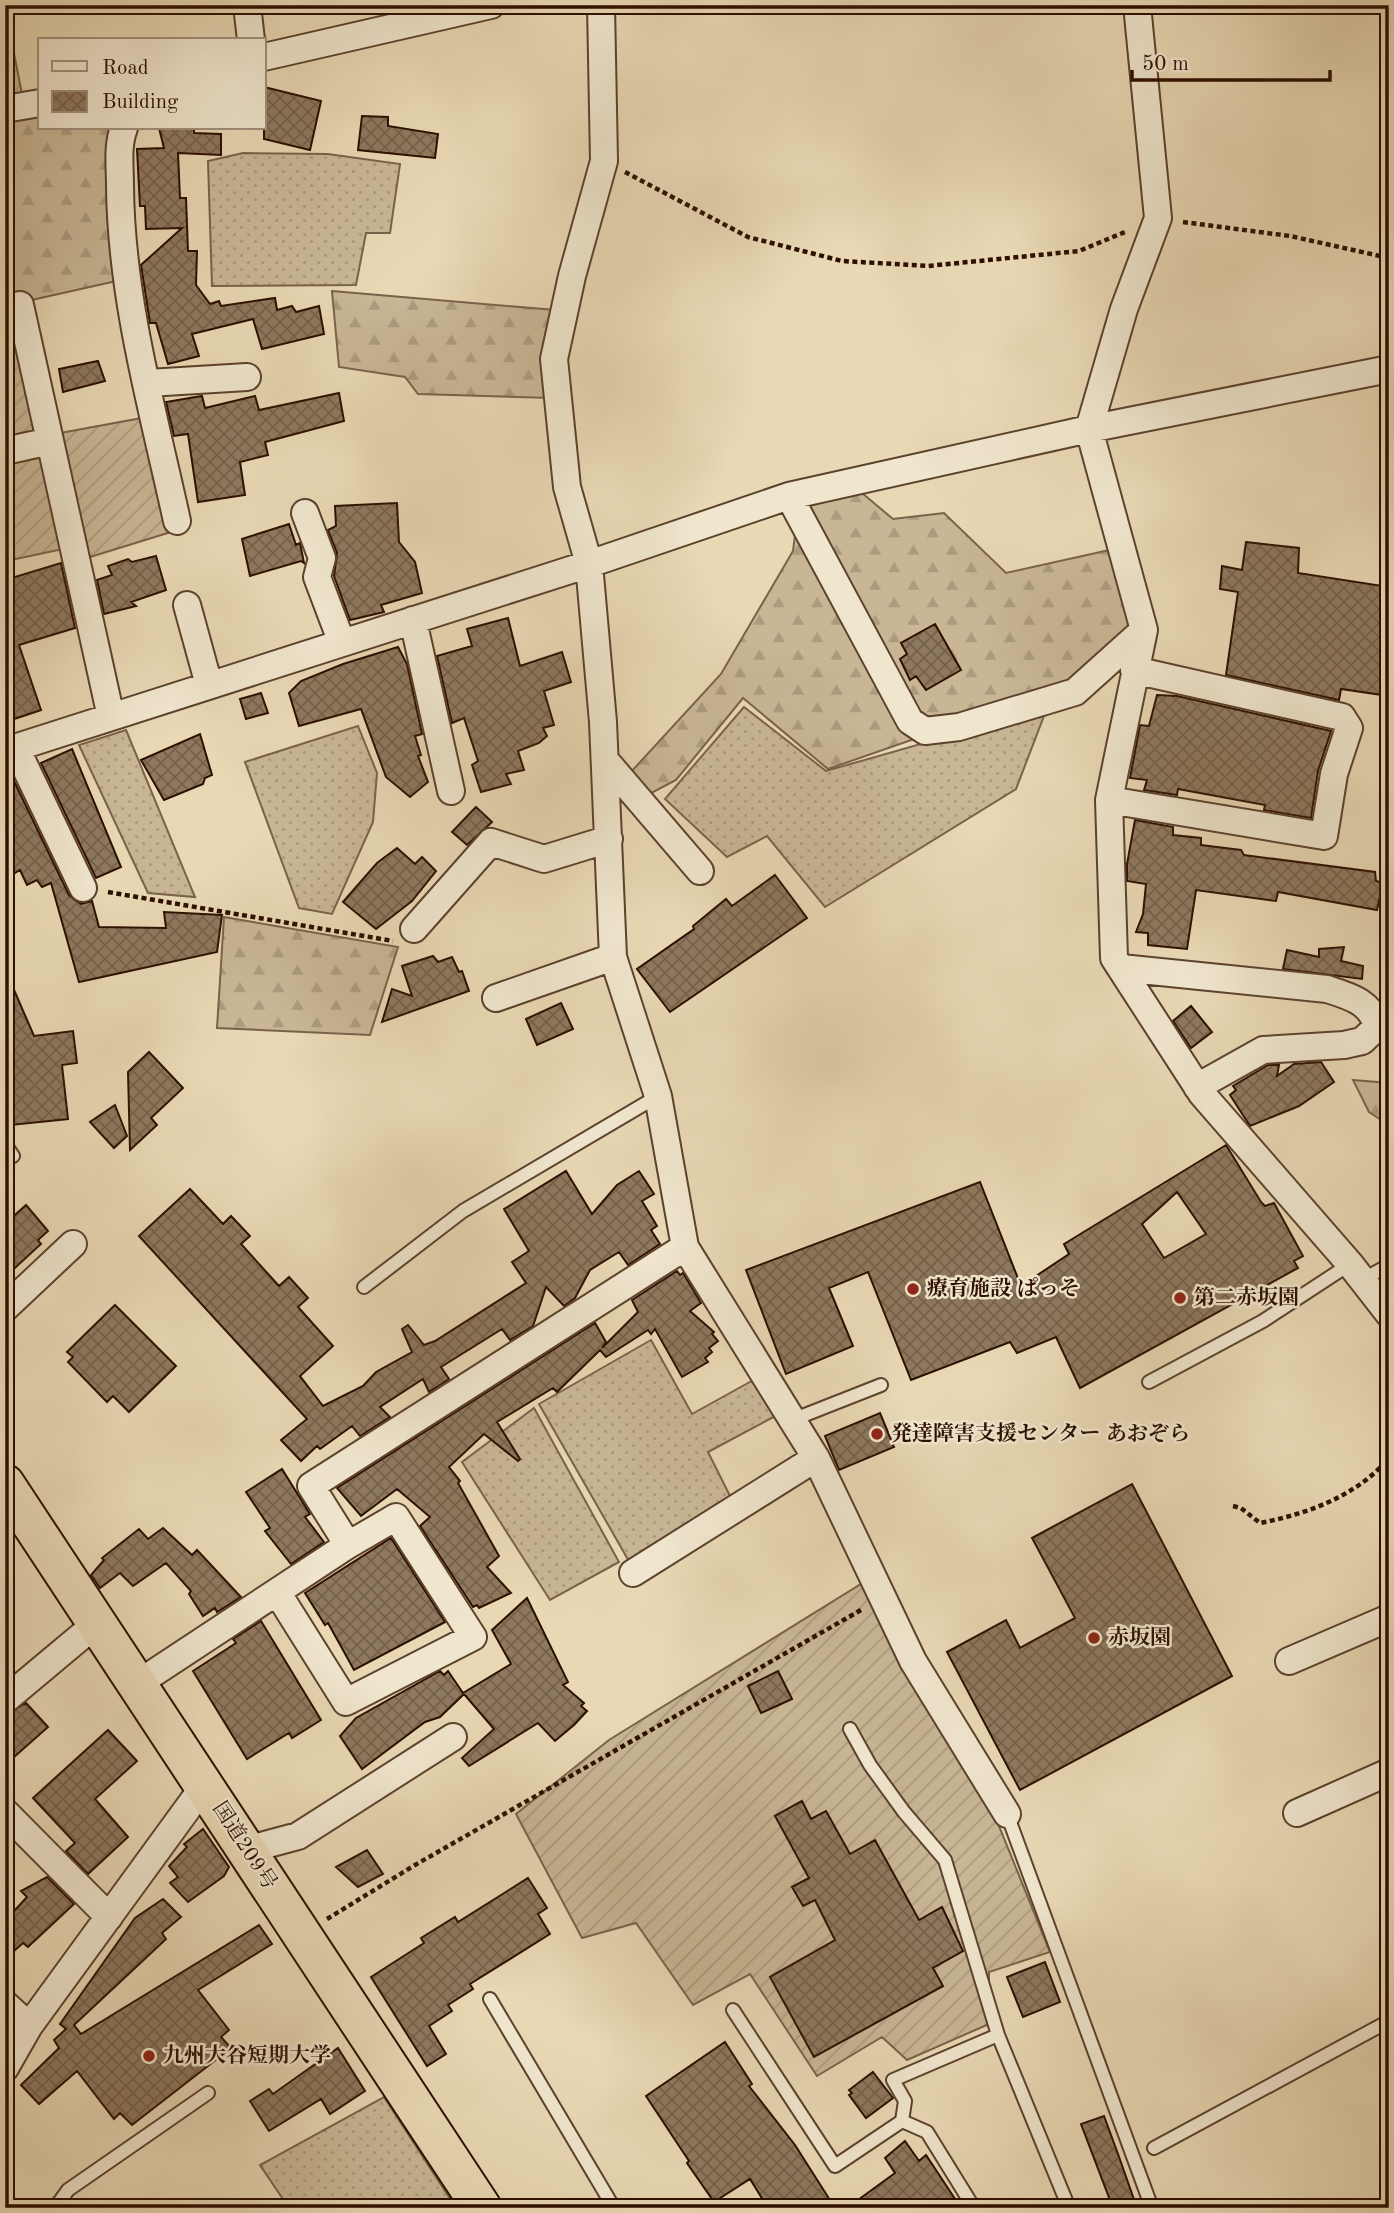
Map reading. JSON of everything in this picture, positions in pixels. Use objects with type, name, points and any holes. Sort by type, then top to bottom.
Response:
[{"type":"highway","name":"国道209号","points":[[5,1485],[482,2208]]},
{"type":"street","points":[[247,5],[251,38]]},
{"type":"street","points":[[266,57],[491,5]]},
{"type":"street","points":[[601,5],[604,161],[572,276],[554,359],[567,488],[589,564],[605,760],[613,957],[658,1096],[685,1247],[816,1458],[913,1661],[1007,1814]]},
{"type":"street","points":[[1137,5],[1158,218],[1124,309],[1089,429],[1144,630],[1109,800],[1114,957],[1197,1087],[1389,1314]]},
{"type":"street","points":[[5,109],[38,103]]},
{"type":"street","points":[[123,130],[120,139],[120,207],[132,310],[177,521]]},
{"type":"street","points":[[20,305],[111,717]]},
{"type":"street","points":[[83,888],[13,759],[111,717],[589,564],[789,496],[1089,429],[1389,369]]},
{"type":"street","points":[[148,383],[247,377]]},
{"type":"street","points":[[5,451],[50,441]]},
{"type":"street","points":[[789,496],[910,721],[925,731],[959,727],[1075,692],[1144,630]]},
{"type":"street","points":[[305,513],[322,558],[317,577],[342,643]]},
{"type":"street","points":[[187,605],[209,685]]},
{"type":"street","points":[[413,621],[451,791]]},
{"type":"street","points":[[1109,800],[1324,836],[1334,774],[1349,729],[1342,717],[1135,670]]},
{"type":"street","points":[[605,760],[700,871]]},
{"type":"street","points":[[414,929],[492,842],[544,859],[608,839]]},
{"type":"street","points":[[496,998],[613,957]]},
{"type":"street","points":[[1121,968],[1327,989],[1359,1000],[1375,1016],[1377,1027],[1362,1041],[1263,1050],[1197,1087]]},
{"type":"street","points":[[5,1308],[74,1244]]},
{"type":"street","points":[[348,1545],[311,1486],[685,1247]]},
{"type":"street","points":[[633,1573],[816,1458]]},
{"type":"street","points":[[137,1684],[348,1545],[396,1517],[473,1637],[346,1702],[277,1592]]},
{"type":"street","points":[[1289,1661],[1389,1618]]},
{"type":"street","points":[[5,1700],[97,1623]]},
{"type":"street","points":[[246,1850],[298,1836],[453,1737]]},
{"type":"street","points":[[1297,1813],[1389,1772]]},
{"type":"street","points":[[5,2068],[29,2026],[204,1786]]},
{"type":"street","points":[[5,1812],[108,1917]]},
{"type":"street","points":[[5,2004],[29,2026]]},
{"type":"lane","points":[[364,1287],[464,1211],[658,1096]]},
{"type":"lane","points":[[5,1144],[13,1156]]},
{"type":"lane","points":[[1149,1382],[1356,1272],[1389,1265]]},
{"type":"lane","points":[[792,1420],[881,1385]]},
{"type":"lane","points":[[850,1729],[870,1765],[904,1812],[945,1860],[998,2035],[1069,2208]]},
{"type":"lane","points":[[1007,1814],[1152,2208]]},
{"type":"lane","points":[[490,1999],[614,2208]]},
{"type":"lane","points":[[733,2010],[835,2166],[902,2121],[905,2101],[892,2080],[998,2035]]},
{"type":"lane","points":[[1154,2148],[1389,2021]]},
{"type":"lane","points":[[55,2208],[68,2190],[208,2092]]},
{"type":"lane","points":[[902,2121],[927,2132],[974,2208]]},
{"type":"path","points":[[604,161],[748,237],[842,261],[928,266],[1079,251],[1158,218],[1290,236],[1389,258]]},
{"type":"path","points":[[83,888],[396,942],[414,929]]},
{"type":"path","points":[[1233,1506],[1241,1508],[1260,1523],[1288,1518],[1339,1497],[1372,1478],[1389,1458]]},
{"type":"path","points":[[302,1935],[415,1865],[883,1598]]},
{"type":"green space","points":[[5,8],[22,94],[5,97]]},
{"type":"green space","points":[[38,110],[38,130],[113,130],[121,280],[5,306],[5,117]]},
{"type":"green space","points":[[243,153],[328,154],[400,164],[390,233],[366,233],[356,285],[212,286],[208,161]]},
{"type":"green space","points":[[332,291],[555,310],[552,398],[418,394],[405,377],[339,367]]},
{"type":"green space","points":[[12,312],[41,437],[5,446],[5,314]]},
{"type":"green space","points":[[142,418],[171,532],[87,558],[60,433]]},
{"type":"green space","points":[[43,454],[63,549],[16,559],[5,549],[5,462]]},
{"type":"green space","points":[[856,488],[893,519],[944,513],[1006,573],[1114,549],[1133,628],[1081,681],[828,769],[743,698],[676,780],[638,800],[619,785],[721,674],[793,551],[798,511]]},
{"type":"green space","points":[[744,707],[826,771],[1047,708],[1016,789],[825,907],[767,836],[727,857],[665,799]]},
{"type":"green space","points":[[358,726],[377,773],[373,822],[332,914],[299,908],[245,762]]},
{"type":"green space","points":[[126,730],[195,897],[148,893],[79,745]]},
{"type":"green space","points":[[224,917],[398,947],[370,1035],[217,1028]]},
{"type":"green space","points":[[1353,1080],[1389,1083],[1389,1125],[1369,1112]]},
{"type":"green space","points":[[651,1340],[692,1414],[757,1378],[779,1414],[708,1452],[731,1498],[630,1563],[539,1404]]},
{"type":"green space","points":[[534,1408],[619,1562],[550,1600],[462,1462]]},
{"type":"green space","points":[[861,1584],[997,1821],[1050,1952],[989,1972],[989,2024],[907,2060],[882,2037],[817,2076],[750,1974],[693,2005],[636,1923],[582,1938],[516,1814],[609,1740]]},
{"type":"green space","points":[[384,2097],[456,2208],[289,2208],[260,2165]]},
{"type":"building","points":[[266,87],[321,101],[310,150],[264,139]]},
{"type":"building","points":[[362,116],[388,117],[388,126],[438,134],[435,158],[358,150]]},
{"type":"building","points":[[160,130],[194,130],[194,133],[221,134],[221,155],[178,153],[180,198],[186,198],[188,251],[197,251],[196,285],[210,304],[219,301],[221,306],[275,298],[277,310],[292,306],[296,312],[319,306],[324,334],[262,349],[253,319],[192,334],[199,356],[168,364],[156,323],[150,323],[141,265],[182,228],[146,229],[145,206],[140,206],[137,149],[164,148]]},
{"type":"building","points":[[98,361],[105,381],[63,392],[59,369]]},
{"type":"building","points":[[339,393],[344,421],[265,442],[268,455],[240,462],[245,495],[198,502],[188,434],[174,436],[166,402],[202,396],[205,408],[255,396],[259,410]]},
{"type":"building","points":[[397,503],[399,542],[415,562],[422,593],[381,605],[384,612],[350,620],[334,576],[337,553],[328,530],[336,526],[335,506]]},
{"type":"building","points":[[289,524],[296,545],[300,543],[304,563],[301,561],[250,576],[242,539]]},
{"type":"building","points":[[1246,542],[1299,548],[1298,573],[1389,587],[1389,696],[1341,689],[1339,700],[1226,675],[1238,592],[1220,589],[1222,566],[1242,570]]},
{"type":"building","points":[[156,556],[166,590],[131,602],[136,606],[104,614],[97,580],[112,575],[108,566],[128,559],[132,562]]},
{"type":"building","points":[[61,563],[75,628],[19,645],[41,710],[5,722],[5,580]]},
{"type":"building","points":[[508,618],[520,666],[562,652],[571,682],[544,691],[554,725],[543,728],[547,736],[539,743],[518,751],[524,770],[506,774],[511,784],[481,792],[472,765],[478,761],[464,718],[452,723],[437,656],[472,646],[467,629]]},
{"type":"building","points":[[935,624],[961,670],[926,690],[916,676],[910,680],[900,659],[907,654],[901,643]]},
{"type":"building","points":[[398,647],[407,664],[422,734],[415,736],[421,755],[418,756],[428,782],[410,797],[386,777],[361,709],[299,726],[289,693],[301,681],[343,664]]},
{"type":"building","points":[[261,693],[268,713],[246,719],[240,699]]},
{"type":"building","points":[[1157,695],[1177,696],[1331,731],[1318,771],[1311,818],[1264,810],[1265,805],[1178,789],[1177,795],[1144,790],[1147,780],[1130,778],[1140,725],[1149,726]]},
{"type":"building","points":[[200,734],[212,775],[205,778],[203,784],[164,800],[141,760]]},
{"type":"building","points":[[72,749],[121,867],[96,878],[41,763]]},
{"type":"building","points":[[13,779],[69,895],[81,904],[92,901],[99,927],[166,928],[164,912],[222,915],[217,952],[79,982],[51,883],[42,887],[37,880],[27,885],[20,870],[5,879],[5,784]]},
{"type":"building","points":[[476,807],[492,822],[467,845],[452,832]]},
{"type":"building","points":[[1135,820],[1173,827],[1173,835],[1201,838],[1201,845],[1241,850],[1244,855],[1375,872],[1376,881],[1383,883],[1377,910],[1278,892],[1276,901],[1196,890],[1187,949],[1148,945],[1148,933],[1136,932],[1143,914],[1146,884],[1127,881],[1127,864]]},
{"type":"building","points":[[397,848],[415,864],[422,857],[436,871],[412,901],[376,929],[343,902],[377,863]]},
{"type":"building","points":[[775,875],[807,918],[670,1012],[637,969],[694,929],[693,926],[726,899],[732,906]]},
{"type":"building","points":[[1344,947],[1341,961],[1363,966],[1362,979],[1283,969],[1287,950],[1319,957],[1319,949]]},
{"type":"building","points":[[433,956],[438,962],[452,957],[459,972],[462,971],[469,991],[382,1022],[392,989],[412,996],[402,966]]},
{"type":"building","points":[[5,969],[34,1036],[73,1031],[77,1063],[62,1065],[68,1119],[11,1125],[5,1071]]},
{"type":"building","points":[[561,1003],[573,1029],[537,1045],[526,1019]]},
{"type":"building","points":[[1191,1006],[1212,1032],[1191,1048],[1173,1021]]},
{"type":"building","points":[[149,1052],[183,1088],[151,1118],[157,1125],[130,1150],[128,1072]]},
{"type":"building","points":[[1321,1062],[1334,1082],[1299,1106],[1250,1126],[1230,1095],[1236,1090],[1233,1086],[1268,1065],[1279,1065],[1277,1076],[1294,1064]]},
{"type":"building","points":[[115,1105],[127,1136],[114,1148],[90,1122]]},
{"type":"building","points":[[1226,1145],[1261,1202],[1265,1206],[1274,1203],[1303,1256],[1294,1261],[1298,1268],[1080,1388],[1056,1337],[1017,1353],[1010,1342],[911,1380],[868,1272],[829,1288],[853,1346],[786,1374],[746,1270],[980,1182],[1021,1286],[1069,1254],[1064,1244]],"holes":[[[1177,1192],[1206,1234],[1164,1258],[1142,1224]]]},
{"type":"building","points":[[566,1171],[592,1214],[617,1185],[639,1171],[654,1194],[642,1201],[657,1226],[651,1230],[660,1244],[628,1265],[619,1252],[590,1270],[575,1298],[564,1306],[546,1287],[533,1326],[510,1340],[502,1329],[441,1367],[449,1379],[429,1392],[423,1379],[380,1407],[390,1417],[360,1436],[352,1426],[320,1449],[317,1446],[301,1461],[281,1440],[307,1419],[139,1236],[190,1189],[223,1224],[231,1216],[250,1236],[241,1244],[279,1286],[289,1277],[308,1298],[298,1307],[333,1346],[300,1376],[323,1406],[363,1386],[376,1372],[412,1352],[402,1329],[408,1325],[424,1345],[435,1341],[526,1283],[512,1262],[529,1251],[504,1209]]},
{"type":"building","points":[[26,1205],[48,1231],[38,1240],[41,1244],[5,1277],[5,1224]]},
{"type":"building","points":[[677,1271],[680,1275],[683,1273],[701,1303],[690,1311],[714,1332],[712,1334],[718,1341],[709,1348],[712,1352],[705,1358],[708,1362],[682,1377],[655,1329],[651,1334],[648,1330],[606,1357],[600,1350],[557,1392],[553,1388],[497,1422],[520,1459],[518,1461],[484,1434],[449,1467],[460,1481],[458,1483],[499,1556],[487,1567],[511,1593],[479,1608],[477,1605],[473,1607],[420,1526],[430,1517],[397,1489],[361,1516],[337,1488],[595,1323],[606,1342],[602,1348],[638,1312],[632,1300]]},
{"type":"building","points":[[115,1305],[176,1366],[129,1412],[113,1396],[107,1402],[68,1362],[73,1357],[67,1352]]},
{"type":"building","name":"発達障害支援センター あおぞら","points":[[880,1413],[894,1447],[839,1470],[825,1436]]},
{"type":"building","points":[[282,1469],[310,1514],[305,1517],[324,1542],[291,1564],[265,1531],[270,1528],[246,1492]]},
{"type":"building","name":"赤坂園","points":[[1132,1484],[1232,1676],[1020,1790],[947,1652],[1006,1620],[1020,1648],[1075,1618],[1032,1538]]},
{"type":"building","points":[[163,1528],[192,1555],[197,1550],[241,1597],[217,1612],[215,1608],[203,1616],[189,1594],[191,1591],[166,1563],[133,1586],[120,1573],[100,1588],[91,1575],[104,1560],[102,1558],[139,1529],[148,1539]]},
{"type":"building","points":[[391,1538],[445,1622],[354,1670],[328,1623],[325,1625],[305,1593]]},
{"type":"building","points":[[527,1598],[568,1682],[563,1685],[584,1703],[581,1706],[587,1711],[574,1725],[555,1741],[538,1723],[469,1766],[462,1758],[494,1729],[464,1694],[440,1717],[425,1722],[362,1769],[340,1736],[356,1718],[440,1671],[444,1675],[448,1671],[463,1693],[511,1664],[492,1630]]},
{"type":"building","points":[[261,1621],[321,1720],[292,1738],[289,1733],[247,1759],[193,1671],[236,1643],[233,1639]]},
{"type":"building","points":[[778,1671],[792,1699],[761,1713],[748,1686]]},
{"type":"building","points":[[26,1703],[48,1727],[5,1765],[5,1715]]},
{"type":"building","points":[[108,1730],[137,1761],[95,1799],[128,1837],[88,1874],[66,1851],[75,1843],[33,1798]]},
{"type":"building","points":[[802,1801],[811,1819],[826,1811],[850,1854],[875,1840],[919,1920],[942,1907],[963,1951],[933,1968],[943,1986],[814,2057],[770,1977],[835,1940],[815,1900],[803,1906],[792,1887],[809,1878],[775,1816]]},
{"type":"building","points":[[203,1829],[229,1867],[224,1876],[188,1902],[170,1883],[178,1877],[169,1866],[187,1847],[184,1844]]},
{"type":"building","points":[[367,1850],[383,1874],[358,1887],[336,1867]]},
{"type":"building","points":[[47,1877],[74,1904],[28,1947],[23,1943],[5,1959],[5,1921],[27,1897],[21,1891]]},
{"type":"building","points":[[528,1878],[547,1908],[538,1914],[550,1934],[470,1984],[473,1989],[448,2005],[452,2011],[429,2026],[446,2054],[427,2066],[371,1977],[424,1943],[421,1938],[455,1917],[458,1922]]},
{"type":"building","points":[[163,1899],[181,1917],[162,1933],[166,1939],[74,2025],[81,2034],[259,1925],[272,1944],[198,1990],[229,2030],[221,2037],[231,2048],[132,2125],[120,2113],[114,2119],[77,2071],[39,2104],[21,2085],[59,2048],[54,2040],[66,2029],[60,2024],[135,1918]]},
{"type":"building","points":[[1045,1962],[1060,2002],[1023,2017],[1007,1977]]},
{"type":"building","points":[[725,2042],[752,2084],[749,2086],[795,2145],[835,2208],[768,2208],[750,2179],[714,2202],[687,2163],[689,2161],[646,2096]]},
{"type":"building","points":[[338,2048],[365,2091],[330,2114],[321,2099],[269,2131],[250,2101],[269,2089],[273,2094]]},
{"type":"building","points":[[873,2072],[893,2098],[866,2118],[849,2095],[852,2093],[849,2090]]},
{"type":"building","points":[[1104,2116],[1137,2208],[1113,2208],[1081,2124]]},
{"type":"building","points":[[905,2141],[919,2161],[926,2155],[961,2208],[847,2208],[895,2173],[885,2158]]},
{"type":"place","name":"療育施設 ぱっそ","points":[[913,1289]]},
{"type":"place","name":"第二赤坂園","points":[[1180,1298]]},
{"type":"place","name":"発達障害支援センター あおぞら","points":[[877,1434]]},
{"type":"place","name":"赤坂園","points":[[1094,1638]]},
{"type":"place","name":"九州大谷短期大学","points":[[149,2056]]}]
